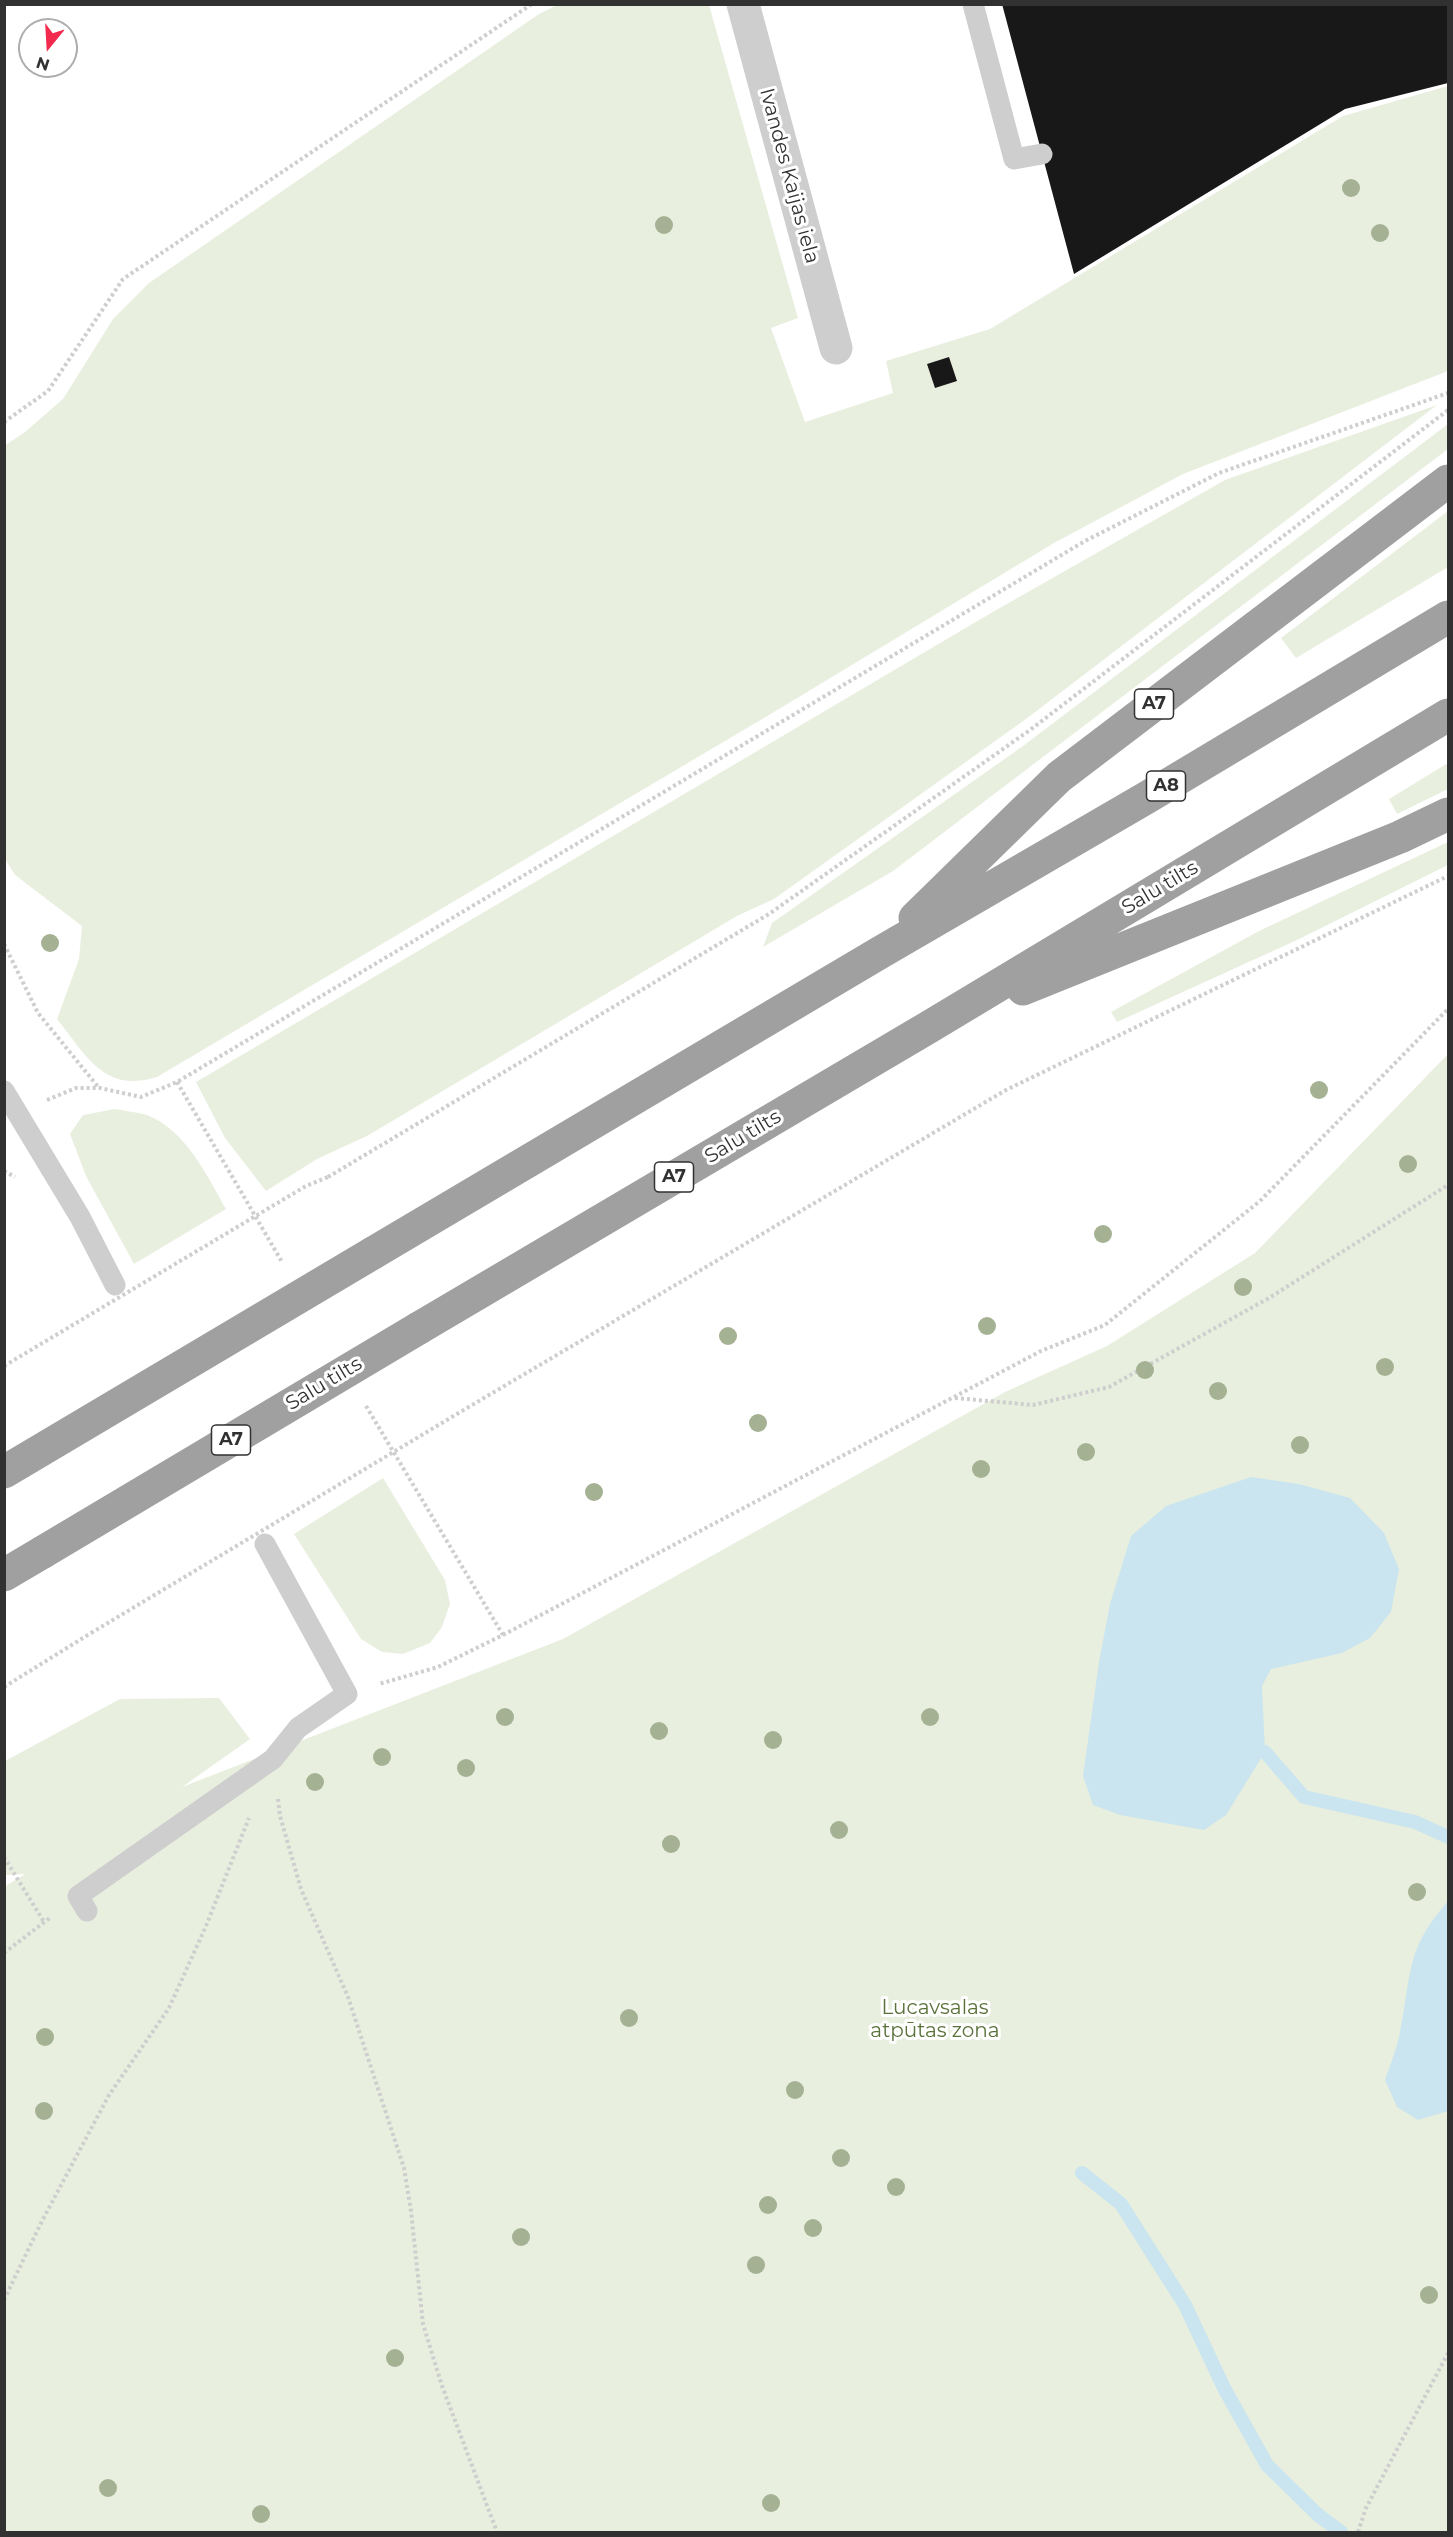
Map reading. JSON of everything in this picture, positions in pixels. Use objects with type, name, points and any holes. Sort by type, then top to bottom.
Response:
[{"type":"highway","name":"A7","points":[[4,1473],[881,952],[1059,777],[1449,481]]},
{"type":"highway","name":"A8","points":[[881,952],[1146,798],[1449,617]]},
{"type":"highway","name":"Salu tilts","points":[[4,1575],[929,1027],[1449,715]]},
{"type":"highway","name":"A7","points":[[929,1027],[1389,842],[1449,814]]},
{"type":"street","name":"Ivandes Kaijas iela","points":[[742,4],[836,348]]},
{"type":"lane","points":[[973,4],[1014,159],[1042,154]]},
{"type":"lane","points":[[4,1091],[80,1217],[115,1285]]},
{"type":"lane","points":[[83,1904],[273,1759],[298,1728],[347,1694],[265,1544]]},
{"type":"path","points":[[4,422],[48,391],[123,279],[532,4]]},
{"type":"path","points":[[16,1112],[76,1088],[99,1088],[141,1097],[177,1082],[1085,541],[1219,473],[1449,393]]},
{"type":"path","points":[[4,1366],[306,1186],[328,1177],[769,914],[1030,730],[1449,410]]},
{"type":"path","points":[[4,1687],[467,1408],[1006,1090],[1449,876]]},
{"type":"path","points":[[4,944],[38,1013],[99,1088]]},
{"type":"path","points":[[347,1694],[438,1666],[503,1635],[1041,1351],[1105,1325],[1260,1201],[1449,1008]]},
{"type":"path","points":[[177,1082],[283,1263]]},
{"type":"path","points":[[953,1398],[1033,1405],[1109,1387],[1269,1298],[1449,1185]]},
{"type":"path","points":[[365,1404],[503,1635]]},
{"type":"path","points":[[4,2301],[42,2221],[109,2095],[169,2008],[206,1926],[273,1759]]},
{"type":"path","points":[[273,1759],[280,1816],[301,1889],[348,1997],[404,2168],[414,2234],[423,2324],[442,2386],[497,2532]]},
{"type":"path","points":[[4,1857],[44,1922]]},
{"type":"path","points":[[4,1953],[44,1922],[83,1904]]},
{"type":"path","points":[[1358,2532],[1366,2508],[1449,2353]]},
{"type":"green space","points":[[557,5],[709,5],[798,318],[771,328],[805,422],[893,393],[886,361],[990,329],[1343,116],[1448,86],[1448,371],[1183,474],[1054,543],[769,715],[157,1077],[139,1081],[110,1076],[87,1058],[57,1019],[79,959],[82,926],[15,875],[5,859],[4,446],[25,432],[63,399],[113,319],[149,283],[539,14]]},
{"type":"green space","points":[[1437,405],[1026,719],[774,899],[737,916],[367,1136],[317,1159],[266,1191],[225,1138],[196,1082],[991,613],[1225,480]]},
{"type":"green space","points":[[1448,424],[1448,449],[893,871],[763,947],[772,923],[1023,746]]},
{"type":"green space","points":[[1448,511],[1448,567],[1296,658],[1281,638]]},
{"type":"green space","points":[[1448,763],[1448,789],[1397,814],[1389,799]]},
{"type":"green space","points":[[1448,842],[1448,865],[1297,940],[1117,1022],[1111,1012],[1259,931]]},
{"type":"green space","name":"Lucavsalas atpūtas zona","points":[[1448,1054],[1448,2532],[5,2532],[4,1887],[25,1874],[5,1875],[5,1761],[120,1699],[219,1698],[250,1739],[182,1787],[563,1639],[1005,1392],[1107,1346],[1255,1253]]},
{"type":"green space","points":[[115,1109],[147,1115],[173,1131],[194,1155],[226,1209],[134,1264],[86,1176],[70,1134],[83,1115]]},
{"type":"green space","points":[[383,1478],[445,1580],[450,1604],[442,1627],[430,1643],[403,1654],[382,1652],[361,1639],[294,1534]]},
{"type":"water","points":[[1251,1477],[1299,1484],[1350,1498],[1384,1533],[1399,1569],[1391,1612],[1370,1638],[1342,1653],[1271,1669],[1262,1686],[1265,1752],[1226,1815],[1204,1830],[1120,1815],[1093,1805],[1083,1776],[1099,1662],[1110,1604],[1131,1536],[1166,1506]]},
{"type":"water","points":[[1448,1901],[1448,2111],[1418,2120],[1397,2107],[1385,2080],[1399,2038],[1412,1963],[1417,1948],[1434,1918]]},
{"type":"building","points":[[1002,4],[1448,4],[1448,83],[1345,109],[1074,274]]},
{"type":"building","points":[[949,357],[957,381],[935,388],[927,364]]},
{"type":"waterway","points":[[1265,1752],[1304,1797],[1415,1822],[1448,1837]]},
{"type":"waterway","points":[[1082,2173],[1121,2204],[1185,2305],[1224,2388],[1267,2465],[1318,2515],[1341,2532]]}]
